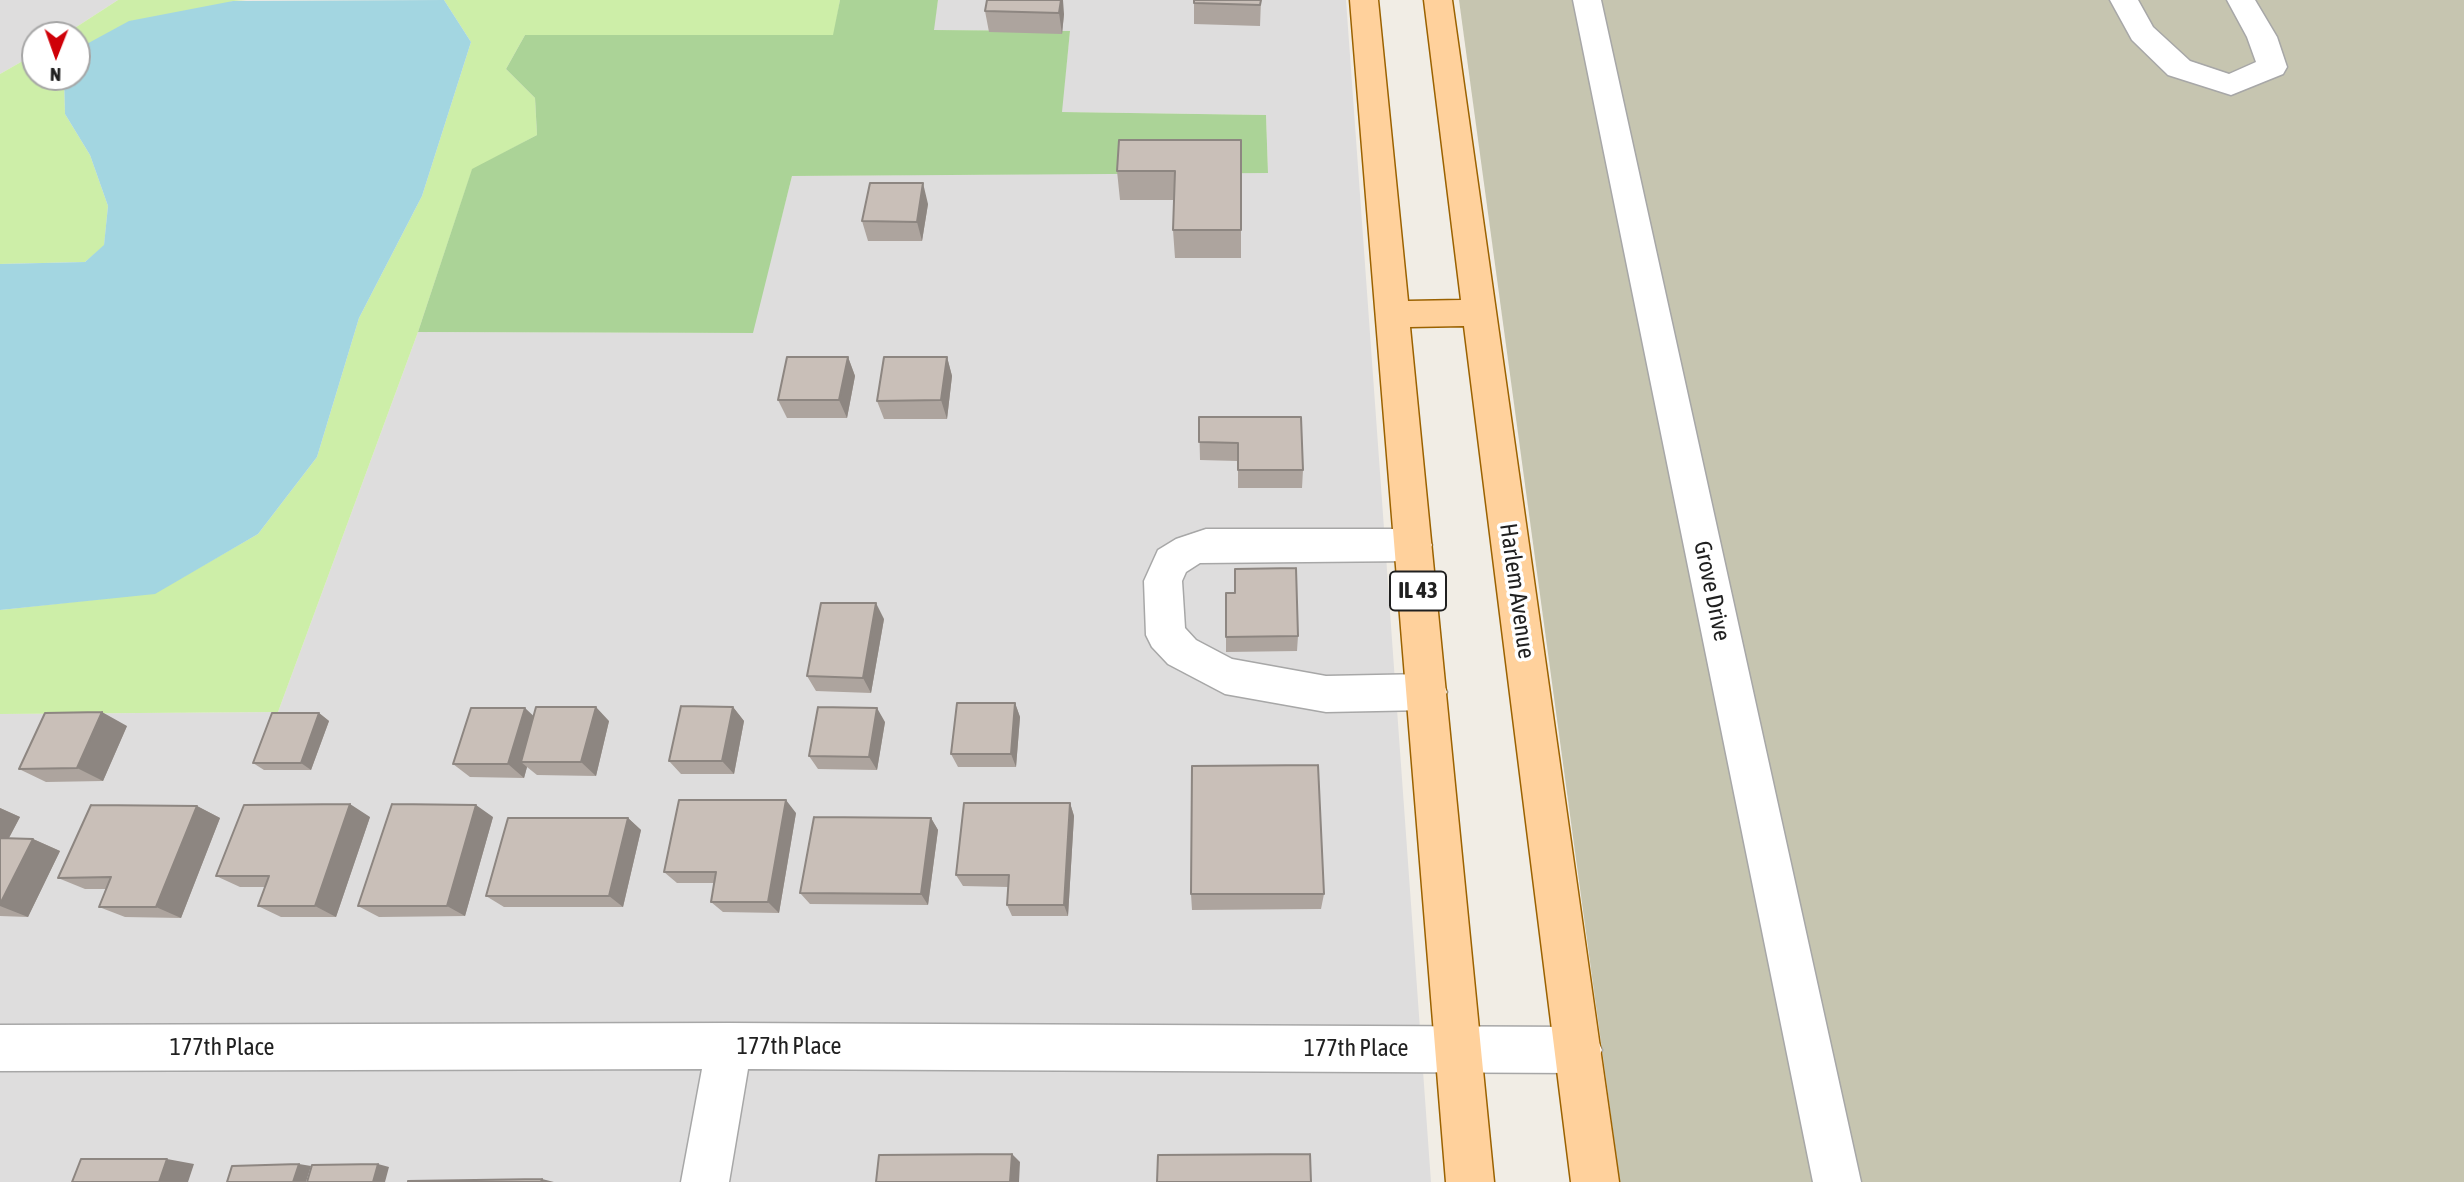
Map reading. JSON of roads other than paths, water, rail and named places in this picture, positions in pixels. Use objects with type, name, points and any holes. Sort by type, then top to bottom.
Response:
[{"type":"main road","name":"IL 43","points":[[1364,0],[1471,1182]]},
{"type":"main road","name":"Harlem Avenue","points":[[1437,0],[1595,1182]]},
{"type":"main road","points":[[1392,314],[1480,313]]},
{"type":"street","name":"Grove Drive","points":[[1587,0],[1837,1182]]},
{"type":"street","points":[[2124,0],[2142,33],[2179,68],[2231,85],[2272,67],[2262,37],[2241,0]]},
{"type":"street","points":[[1413,545],[1206,545],[1189,550],[1171,561],[1163,581],[1166,635],[1182,652],[1225,676],[1326,694],[1427,692]]},
{"type":"street","points":[[705,1182],[729,1046]]},
{"type":"street","name":"177th Place","points":[[0,1048],[729,1046],[1579,1050]]},
{"type":"water","points":[[444,0],[471,42],[422,196],[359,318],[317,457],[258,534],[155,594],[0,610],[0,264],[85,262],[104,245],[108,206],[90,155],[65,114],[64,91],[91,91],[91,42],[129,21],[233,1]]}]
